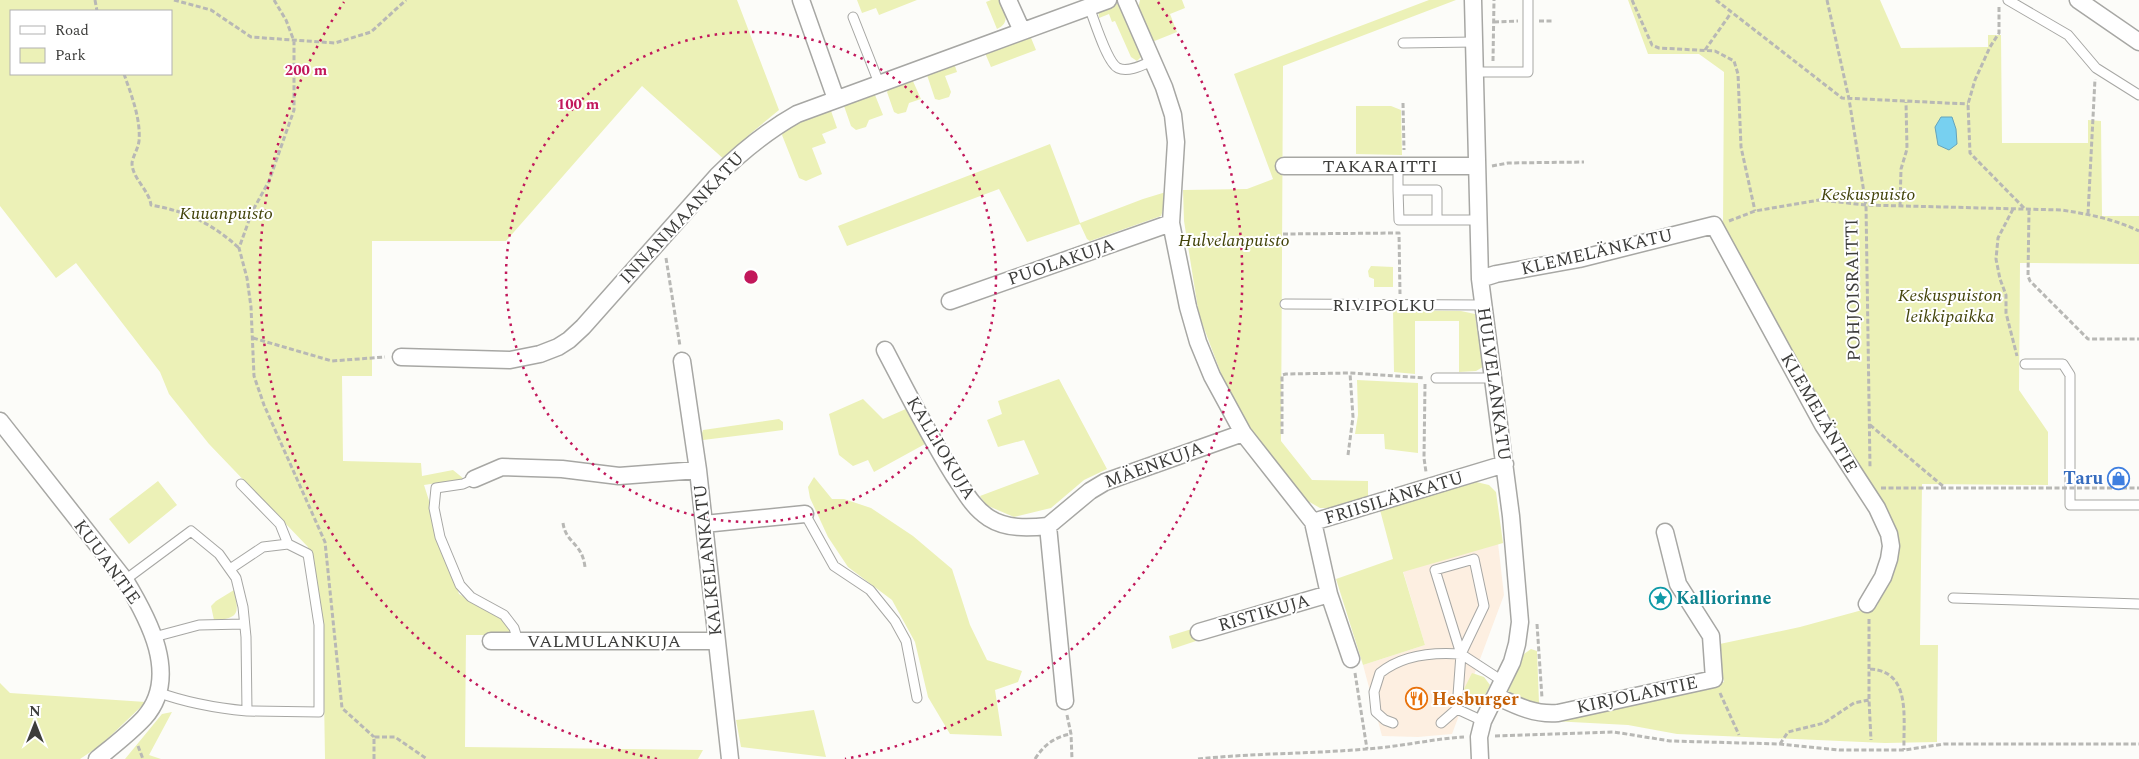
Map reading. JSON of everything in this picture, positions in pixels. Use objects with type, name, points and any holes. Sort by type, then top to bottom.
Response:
[{"type":"street","points":[[801,0],[836,99]]},
{"type":"street","points":[[1008,0],[1022,31]]},
{"type":"street","name":"INNANMAANKATU","points":[[401,357],[510,360],[540,354],[558,347],[583,327],[717,176],[773,127],[797,114],[836,99],[1108,0]]},
{"type":"street","name":"FRIISILÄNKATU","points":[[1126,0],[1164,87],[1172,116],[1176,142],[1172,223],[1188,307],[1198,342],[1212,376],[1243,433],[1313,522],[1505,464]]},
{"type":"street","name":"HULVELANKATU","points":[[1474,0],[1476,72],[1484,166],[1478,220],[1480,279],[1505,464],[1519,592],[1520,622],[1518,644],[1500,689],[1482,721],[1479,736],[1480,759]]},
{"type":"street","points":[[2078,0],[2139,42]]},
{"type":"street","name":"TAKARAITTI","points":[[1284,166],[1484,166]]},
{"type":"street","name":"PUOLAKUJA","points":[[950,301],[1172,223]]},
{"type":"street","name":"KLEMELÄNKATU","points":[[1480,279],[1496,274],[1579,259],[1714,225]]},
{"type":"street","name":"KLEMELÄNTIE","points":[[1714,225],[1823,425],[1866,493],[1889,534],[1891,546],[1890,559],[1883,577],[1867,604]]},
{"type":"street","name":"KALLIOKUJA","points":[[885,350],[934,445],[967,498],[988,518],[1001,524],[1015,527],[1048,526]]},
{"type":"street","name":"KALKELANKATU","points":[[682,361],[698,470],[730,759]]},
{"type":"street","name":"KUUANTIE","points":[[0,421],[125,580],[139,603],[159,653],[160,675],[156,700],[145,717],[97,759]]},
{"type":"street","name":"MÄENKUJA","points":[[1048,526],[1104,482],[1243,433]]},
{"type":"street","points":[[474,480],[502,468],[562,469],[619,476],[698,470]]},
{"type":"street","points":[[704,524],[805,514]]},
{"type":"street","points":[[1313,522],[1329,594],[1351,659]]},
{"type":"street","points":[[1048,526],[1065,701]]},
{"type":"street","name":"KIRJOLANTIE","points":[[1500,689],[1522,709],[1543,714],[1558,713],[1714,679],[1711,636],[1678,584],[1665,532]]},
{"type":"street","name":"RISTIKUJA","points":[[1199,632],[1329,594]]},
{"type":"street","name":"VALMULANKUJA","points":[[491,641],[717,641]]},
{"type":"lane","points":[[1476,72],[1528,72],[1528,0]]},
{"type":"lane","points":[[2008,0],[2068,35],[2096,68],[2139,95]]},
{"type":"lane","points":[[1089,7],[1110,60],[1117,68],[1136,67],[1152,61]]},
{"type":"lane","points":[[853,17],[879,84]]},
{"type":"lane","points":[[1403,43],[1476,42]]},
{"type":"lane","points":[[1401,166],[1398,190],[1399,220],[1478,220]]},
{"type":"lane","points":[[1398,190],[1437,190],[1437,220]]},
{"type":"lane","name":"RIVIPOLKU","points":[[1286,304],[1483,305]]},
{"type":"lane","points":[[2026,364],[2063,364],[2070,375],[2070,505],[2139,505]]},
{"type":"lane","points":[[1436,378],[1493,378]]},
{"type":"lane","points":[[474,480],[464,484],[436,488],[434,508],[440,538],[460,585],[471,597],[504,615],[514,628],[518,641]]},
{"type":"lane","points":[[241,484],[280,524],[288,544]]},
{"type":"lane","points":[[805,514],[834,566],[870,590],[895,621],[906,641],[917,698]]},
{"type":"lane","points":[[125,580],[191,531],[219,554],[236,578],[244,624],[248,679],[247,711]]},
{"type":"lane","points":[[157,692],[183,702],[220,709],[319,712],[319,625],[308,554],[288,544],[264,547],[230,569]]},
{"type":"lane","points":[[1440,723],[1457,709],[1461,654],[1435,570],[1474,559],[1484,606],[1461,654]]},
{"type":"lane","points":[[1953,598],[2139,604]]},
{"type":"lane","points":[[154,637],[199,625],[244,624]]},
{"type":"lane","points":[[1393,723],[1381,718],[1376,712],[1374,692],[1380,672],[1398,662],[1439,652],[1461,654],[1500,689]]},
{"type":"lane","points":[[1457,709],[1482,721]]},
{"type":"path","points":[[174,0],[211,10],[252,37],[335,43],[371,32],[406,0]]},
{"type":"path","points":[[274,0],[286,20],[294,41],[294,110],[269,181],[252,212],[240,248],[247,278],[253,338],[254,376],[264,405],[325,542],[342,708],[374,737],[394,736],[427,759]]},
{"type":"path","points":[[1493,72],[1494,0]]},
{"type":"path","points":[[1632,0],[1652,45],[1659,48],[1705,50],[1727,56],[1734,61],[1738,74],[1741,147],[1756,212]]},
{"type":"path","points":[[1716,0],[1842,98],[1968,104]]},
{"type":"path","name":"POHJOISRAITTI","points":[[1827,0],[1849,99],[1866,206],[1870,479],[1866,493]]},
{"type":"path","points":[[1998,0],[2000,33],[1990,47],[1975,80],[1968,104],[1970,153],[2027,210],[2028,276],[2030,281],[2088,339],[2139,339]]},
{"type":"path","points":[[1705,50],[1731,13]]},
{"type":"path","points":[[2088,214],[2096,68]]},
{"type":"path","points":[[124,75],[134,97],[139,141],[132,165],[150,197],[151,205],[174,209],[220,230],[240,248]]},
{"type":"path","points":[[1900,206],[1902,169],[1907,149],[1906,102]]},
{"type":"path","points":[[1401,166],[1403,103]]},
{"type":"path","points":[[1484,166],[1491,159]]},
{"type":"path","points":[[1484,166],[1508,163],[1584,162]]},
{"type":"path","points":[[1484,166],[1491,176]]},
{"type":"path","points":[[1714,225],[1756,212],[1819,200],[1866,206],[2013,209],[2088,214],[2122,223],[2139,231]]},
{"type":"path","points":[[2013,209],[1998,238],[1996,259],[2006,295],[2006,313],[2016,356],[2026,364]]},
{"type":"path","points":[[1283,234],[1399,233],[1400,295]]},
{"type":"path","points":[[663,236],[682,361]]},
{"type":"path","points":[[253,338],[332,361],[401,357]]},
{"type":"path","points":[[1348,455],[1353,417],[1350,373]]},
{"type":"path","points":[[1282,434],[1282,375],[1350,373],[1436,378]]},
{"type":"path","points":[[1425,378],[1424,458],[1428,488]]},
{"type":"path","points":[[1869,424],[1944,487]]},
{"type":"path","points":[[1866,493],[1886,487],[2139,488]]},
{"type":"path","points":[[563,523],[566,537],[584,555],[586,567]]},
{"type":"path","points":[[1867,604],[1871,740]]},
{"type":"path","points":[[1537,619],[1543,714]]},
{"type":"path","points":[[1351,659],[1356,678],[1367,749]]},
{"type":"path","points":[[1870,669],[1881,670],[1890,674],[1897,681],[1902,698],[1904,750]]},
{"type":"path","points":[[1714,679],[1739,735]]},
{"type":"path","points":[[1780,744],[1788,732],[1824,723],[1854,704],[1869,700]]},
{"type":"path","points":[[1065,701],[1071,734],[1072,759]]},
{"type":"path","points":[[1512,735],[1614,732],[1670,741],[1780,744],[1840,750],[1904,750],[1944,744],[2139,744]]},
{"type":"path","points":[[1035,759],[1050,741],[1060,736],[1071,734]]},
{"type":"path","points":[[374,737],[374,759]]},
{"type":"path","points":[[1198,759],[1234,755],[1367,749],[1451,738]]},
{"type":"shaded area","points":[[1492,491],[1504,595],[1452,734],[1418,737],[1382,736],[1363,665],[1425,645],[1387,517]]},
{"type":"green space","name":"Kuuanpuisto","points":[[0,0],[737,0],[779,110],[750,134],[726,161],[642,86],[506,241],[372,241],[372,376],[342,376],[343,461],[421,463],[422,476],[453,470],[464,479],[424,485],[459,594],[501,619],[512,632],[510,635],[466,635],[465,747],[703,750],[698,759],[325,759],[323,633],[308,547],[209,444],[169,394],[160,372],[76,263],[56,278],[0,206]]},
{"type":"green space","points":[[857,0],[917,0],[879,15],[876,8],[862,13]]},
{"type":"green space","points":[[1000,0],[1006,16],[1004,23],[997,29],[986,2]]},
{"type":"green space","points":[[1140,0],[1182,0],[1185,8],[1170,14],[1177,32],[1152,42],[1138,9]]},
{"type":"green space","name":"Hulvelanpuisto","points":[[1429,0],[1456,0],[1283,66],[1281,441],[1312,480],[1368,481],[1368,496],[1337,508],[1320,508],[1306,500],[1252,431],[1222,376],[1199,315],[1184,221],[1183,190],[1247,189],[1273,179],[1234,74]]},
{"type":"green space","name":"Keskuspuisto","points":[[1628,0],[1880,0],[1901,48],[1988,47],[1988,35],[2001,35],[2002,143],[2088,143],[2088,120],[2101,121],[2102,216],[2139,216],[2139,264],[2020,263],[2019,390],[2048,432],[2048,485],[1922,484],[1920,645],[1938,645],[1937,742],[1885,743],[1677,734],[1628,725],[1552,721],[1724,682],[1715,645],[1800,627],[1877,606],[1895,557],[1831,427],[1723,228],[1724,72],[1699,54],[1648,54]]},
{"type":"green space","points":[[1108,3],[1119,4],[1142,56],[1137,61],[1131,57],[1115,21],[1112,22],[1109,14],[1099,18],[1098,7]]},
{"type":"green space","points":[[1029,33],[1036,50],[991,67],[985,53]]},
{"type":"green space","points":[[954,63],[957,72],[945,76],[951,92],[949,97],[939,100],[935,99],[927,75]]},
{"type":"green space","points":[[912,79],[921,99],[909,103],[906,112],[898,114],[894,112],[887,92],[891,85]]},
{"type":"green space","points":[[869,93],[875,95],[883,115],[869,120],[866,127],[856,130],[851,126],[844,106],[847,100]]},
{"type":"green space","points":[[1356,106],[1391,106],[1401,110],[1402,155],[1356,154]]},
{"type":"green space","points":[[830,108],[837,128],[822,134],[826,143],[812,148],[822,174],[806,181],[799,178],[782,135],[786,126]]},
{"type":"green space","points":[[1050,144],[1080,223],[1166,192],[1167,199],[1161,216],[1090,241],[1087,239],[1080,224],[1027,242],[999,189],[847,246],[838,226]]},
{"type":"green space","points":[[1371,266],[1393,267],[1393,287],[1374,287],[1374,279],[1369,277],[1368,271]]},
{"type":"green space","points":[[1393,310],[1461,311],[1475,314],[1483,367],[1476,371],[1459,372],[1459,321],[1415,321],[1415,374],[1394,372]]},
{"type":"green space","points":[[1059,379],[1107,469],[1084,480],[1051,508],[1014,517],[986,505],[980,496],[1039,474],[1024,440],[998,447],[987,420],[1002,414],[998,401]]},
{"type":"green space","points":[[1357,380],[1418,383],[1418,453],[1385,449],[1384,434],[1355,434],[1358,415]]},
{"type":"green space","points":[[863,399],[883,419],[908,408],[925,444],[874,472],[868,460],[853,466],[839,455],[829,414]]},
{"type":"green space","points":[[779,419],[783,422],[783,430],[703,440],[701,436],[703,430]]},
{"type":"green space","points":[[814,477],[832,499],[844,499],[871,508],[913,536],[952,569],[970,625],[987,660],[1022,671],[1018,682],[995,690],[1002,736],[950,734],[928,697],[915,642],[892,600],[848,567],[828,537],[810,498],[808,487]]},
{"type":"green space","points":[[158,481],[177,505],[129,544],[109,519]]},
{"type":"green space","points":[[1472,481],[1489,485],[1496,492],[1503,543],[1403,572],[1425,645],[1363,665],[1336,579],[1393,559],[1380,510]]},
{"type":"green space","points":[[234,590],[237,604],[236,613],[229,618],[214,620],[211,606]]},
{"type":"green space","points":[[1195,628],[1199,640],[1172,649],[1169,636]]},
{"type":"green space","points":[[1531,649],[1537,651],[1539,703],[1535,707],[1510,698],[1508,692],[1524,654]]},
{"type":"green space","points":[[1472,673],[1484,677],[1490,685],[1484,697],[1475,706],[1468,705],[1463,699],[1463,691]]},
{"type":"green space","points":[[0,683],[10,693],[146,702],[101,745],[80,759],[0,759]]},
{"type":"green space","points":[[814,710],[826,757],[741,747],[736,720]]},
{"type":"green space","points":[[172,712],[149,755],[161,759],[125,759],[162,714]]},
{"type":"water","points":[[1941,117],[1952,117],[1956,129],[1957,144],[1949,150],[1938,145],[1935,127]]},
{"type":"place","name":"Taru","points":[[2119,478]]},
{"type":"place","name":"Kalliorinne","points":[[1660,598]]},
{"type":"place","name":"Hesburger","points":[[1416,699]]},
{"type":"park label","name":"Keskuspuiston leikkipaikka","points":[[1950,305]]}]
